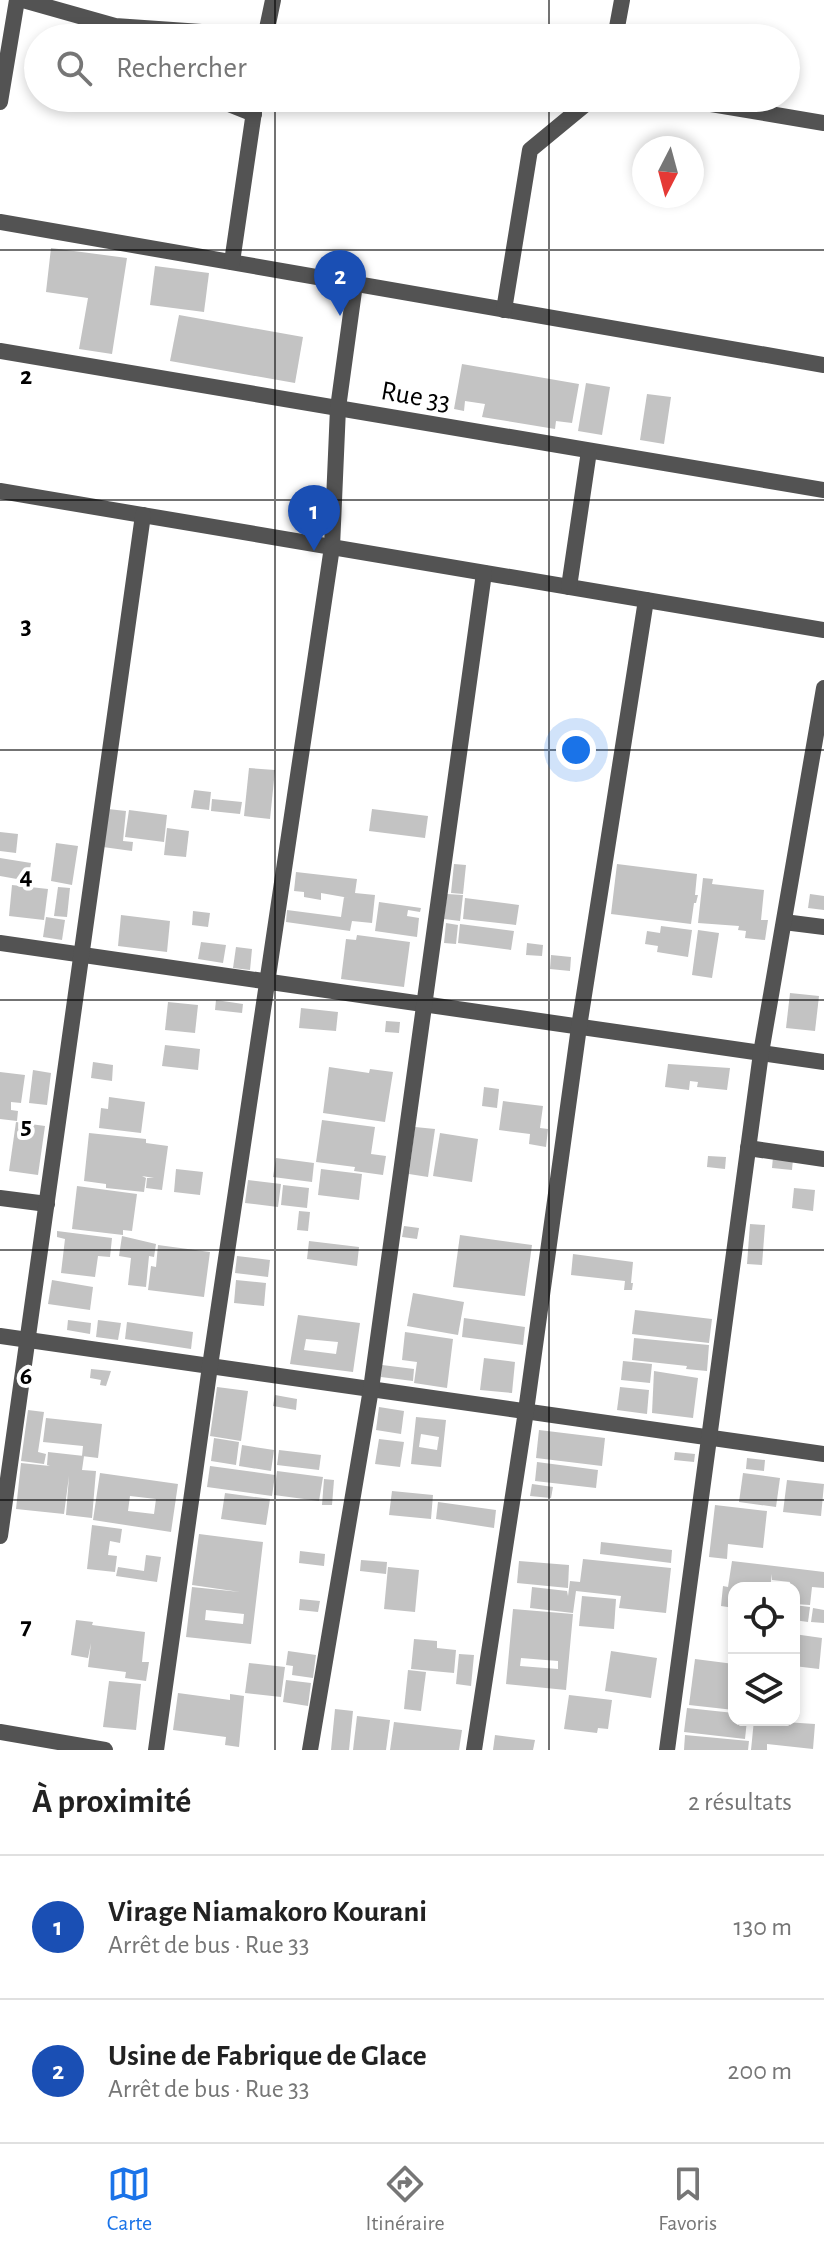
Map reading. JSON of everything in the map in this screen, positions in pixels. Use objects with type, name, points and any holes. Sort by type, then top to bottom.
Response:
[{"type":"street","points":[[0,102],[20,0],[94,24]]},
{"type":"street","points":[[268,24],[273,0]]},
{"type":"street","points":[[618,24],[622,0]]},
{"type":"street","points":[[232,262],[254,112]]},
{"type":"street","points":[[504,310],[530,150],[576,112]]},
{"type":"street","points":[[758,112],[824,123]]},
{"type":"street","points":[[0,222],[824,365]]},
{"type":"street","points":[[156,1750],[332,547],[338,408],[355,284]]},
{"type":"street","name":"Rue 33","points":[[0,351],[824,490]]},
{"type":"street","points":[[569,587],[589,451]]},
{"type":"street","points":[[0,491],[824,630]]},
{"type":"street","points":[[0,1536],[84,955],[143,515]]},
{"type":"street","points":[[310,1750],[371,1389],[484,573]]},
{"type":"street","points":[[474,1750],[526,1411],[579,1027],[646,600]]},
{"type":"street","points":[[667,1750],[761,1053],[784,922],[816,778],[824,688]]},
{"type":"street","points":[[784,922],[824,927]]},
{"type":"street","points":[[0,943],[824,1062]]},
{"type":"street","points":[[748,1148],[824,1159]]},
{"type":"street","points":[[0,1198],[47,1204]]},
{"type":"street","points":[[0,1336],[824,1454]]},
{"type":"street","points":[[0,1732],[105,1750]]},
{"type":"building","points":[[51,248],[127,258],[112,354],[79,349],[88,298],[46,292]]},
{"type":"building","points":[[155,266],[209,273],[204,312],[150,305]]},
{"type":"building","points":[[179,315],[303,337],[295,383],[170,361]]},
{"type":"building","points":[[462,364],[579,384],[572,423],[556,421],[555,429],[482,417],[485,404],[465,401],[464,411],[454,409]]},
{"type":"building","points":[[586,383],[610,387],[602,435],[578,431]]},
{"type":"building","points":[[647,394],[671,397],[664,444],[640,440]]},
{"type":"building","points":[[249,768],[275,770],[270,819],[244,816]]},
{"type":"building","points":[[194,790],[211,792],[209,810],[191,808]]},
{"type":"building","points":[[212,799],[242,802],[240,814],[211,811]]},
{"type":"building","points":[[108,809],[126,811],[123,841],[133,842],[132,851],[103,847]]},
{"type":"building","points":[[372,809],[428,816],[425,838],[369,831]]},
{"type":"building","points":[[129,810],[167,815],[164,842],[125,837]]},
{"type":"building","points":[[167,828],[189,831],[186,857],[164,855]]},
{"type":"building","points":[[0,832],[18,834],[16,853],[0,851]]},
{"type":"building","points":[[56,843],[78,846],[72,885],[51,881]]},
{"type":"building","points":[[0,858],[31,863],[28,881],[0,876]]},
{"type":"building","points":[[454,864],[466,865],[463,894],[451,893]]},
{"type":"building","points":[[617,864],[697,874],[695,895],[698,895],[691,924],[611,914]]},
{"type":"building","points":[[296,872],[357,879],[355,893],[375,895],[372,923],[352,921],[350,931],[286,922],[287,910],[341,917],[344,897],[321,893],[321,900],[304,897],[304,892],[294,891]]},
{"type":"building","points":[[703,878],[713,879],[712,884],[764,890],[761,920],[768,920],[765,940],[745,938],[746,931],[738,930],[739,926],[698,923]]},
{"type":"building","points":[[12,885],[48,889],[44,920],[9,916]]},
{"type":"building","points":[[58,887],[70,888],[67,917],[54,916]]},
{"type":"building","points":[[447,894],[463,895],[460,921],[444,919]]},
{"type":"building","points":[[810,894],[824,896],[824,910],[808,908]]},
{"type":"building","points":[[465,898],[519,905],[516,925],[463,919]]},
{"type":"building","points":[[379,902],[421,908],[420,912],[408,910],[407,916],[419,918],[417,937],[375,931]]},
{"type":"building","points":[[193,911],[210,913],[208,927],[192,925]]},
{"type":"building","points":[[121,915],[170,921],[167,952],[118,946]]},
{"type":"building","points":[[46,917],[65,920],[62,940],[43,937]]},
{"type":"building","points":[[446,923],[458,925],[456,944],[444,943]]},
{"type":"building","points":[[460,924],[514,931],[511,950],[458,943]]},
{"type":"building","points":[[661,926],[692,930],[688,957],[657,952],[658,946],[645,944],[647,931],[660,933]]},
{"type":"building","points":[[698,930],[719,933],[712,978],[692,975]]},
{"type":"building","points":[[357,935],[410,942],[404,987],[341,979],[346,939],[356,940]]},
{"type":"building","points":[[201,942],[226,945],[223,963],[198,959]]},
{"type":"building","points":[[527,943],[543,945],[542,956],[526,955]]},
{"type":"building","points":[[236,947],[252,949],[250,970],[233,968]]},
{"type":"building","points":[[551,955],[571,957],[570,971],[550,969]]},
{"type":"building","points":[[790,993],[819,996],[815,1031],[786,1028]]},
{"type":"building","points":[[216,1000],[243,1004],[242,1013],[215,1010]]},
{"type":"building","points":[[168,1002],[198,1005],[195,1033],[165,1030]]},
{"type":"building","points":[[301,1008],[338,1012],[336,1031],[299,1028]]},
{"type":"building","points":[[386,1021],[400,1022],[399,1033],[385,1032]]},
{"type":"building","points":[[165,1045],[200,1049],[198,1070],[162,1066]]},
{"type":"building","points":[[93,1062],[113,1065],[112,1081],[91,1078]]},
{"type":"building","points":[[668,1064],[730,1068],[727,1090],[697,1087],[698,1082],[690,1081],[689,1090],[665,1087]]},
{"type":"building","points":[[329,1067],[369,1073],[370,1069],[393,1072],[385,1122],[323,1113]]},
{"type":"building","points":[[33,1070],[51,1073],[47,1105],[29,1103]]},
{"type":"building","points":[[0,1072],[25,1075],[21,1103],[11,1102],[11,1110],[18,1111],[17,1121],[0,1119]]},
{"type":"building","points":[[484,1087],[499,1089],[497,1108],[482,1106]]},
{"type":"building","points":[[109,1097],[145,1102],[141,1133],[99,1128],[101,1108],[108,1109]]},
{"type":"building","points":[[503,1101],[543,1106],[540,1128],[548,1129],[546,1147],[529,1144],[530,1134],[499,1130]]},
{"type":"building","points":[[322,1120],[375,1127],[371,1154],[386,1156],[383,1175],[354,1171],[355,1167],[316,1162]]},
{"type":"building","points":[[16,1122],[45,1126],[38,1175],[9,1171]]},
{"type":"building","points":[[415,1127],[435,1129],[428,1177],[409,1174]]},
{"type":"building","points":[[89,1133],[146,1139],[146,1143],[168,1146],[162,1190],[146,1188],[147,1178],[154,1178],[142,1176],[146,1178],[144,1192],[106,1188],[106,1184],[84,1181]]},
{"type":"building","points":[[440,1133],[478,1139],[472,1182],[433,1176]]},
{"type":"building","points":[[708,1156],[726,1157],[725,1169],[707,1167]]},
{"type":"building","points":[[773,1157],[793,1159],[792,1170],[772,1168]]},
{"type":"building","points":[[276,1158],[314,1163],[312,1182],[273,1177]]},
{"type":"building","points":[[176,1169],[203,1172],[200,1195],[174,1192]]},
{"type":"building","points":[[321,1169],[362,1174],[359,1200],[318,1195]]},
{"type":"building","points":[[248,1180],[281,1184],[278,1207],[245,1203]]},
{"type":"building","points":[[283,1185],[309,1188],[307,1208],[281,1205]]},
{"type":"building","points":[[77,1186],[137,1194],[132,1231],[123,1230],[123,1235],[72,1229]]},
{"type":"building","points":[[794,1188],[815,1190],[813,1211],[792,1208]]},
{"type":"building","points":[[299,1211],[310,1212],[308,1231],[297,1230]]},
{"type":"building","points":[[750,1224],[765,1225],[762,1265],[747,1264]]},
{"type":"building","points":[[404,1226],[419,1228],[417,1239],[402,1237]]},
{"type":"building","points":[[57,1231],[112,1238],[110,1257],[98,1256],[95,1277],[61,1273],[65,1239],[57,1237]]},
{"type":"building","points":[[460,1235],[532,1245],[525,1296],[453,1287]]},
{"type":"building","points":[[122,1236],[156,1244],[154,1257],[149,1256],[146,1287],[128,1285],[131,1258],[119,1256]]},
{"type":"building","points":[[309,1241],[359,1247],[357,1266],[307,1259]]},
{"type":"building","points":[[158,1245],[210,1252],[204,1297],[148,1290],[151,1266],[156,1267]]},
{"type":"building","points":[[573,1254],[633,1262],[632,1290],[624,1290],[625,1281],[571,1275]]},
{"type":"building","points":[[237,1256],[270,1260],[268,1277],[235,1273]]},
{"type":"building","points":[[52,1280],[93,1287],[90,1310],[48,1304]]},
{"type":"building","points":[[236,1280],[266,1283],[264,1306],[234,1303]]},
{"type":"building","points":[[413,1293],[464,1302],[458,1335],[407,1326]]},
{"type":"building","points":[[635,1310],[712,1319],[709,1343],[632,1334]]},
{"type":"building","points":[[298,1315],[360,1323],[353,1372],[290,1364]],"holes":[[[306,1339],[338,1342],[336,1354],[304,1350]]]},
{"type":"building","points":[[464,1318],[525,1327],[523,1345],[462,1337]]},
{"type":"building","points":[[68,1320],[91,1323],[90,1334],[67,1330]]},
{"type":"building","points":[[98,1320],[121,1323],[118,1340],[96,1337]]},
{"type":"building","points":[[127,1322],[193,1332],[191,1349],[125,1339]]},
{"type":"building","points":[[405,1332],[453,1339],[447,1388],[414,1383],[417,1362],[402,1360]]},
{"type":"building","points":[[634,1338],[709,1345],[707,1371],[632,1360]]},
{"type":"building","points":[[484,1358],[515,1362],[512,1393],[480,1390]]},
{"type":"building","points":[[623,1361],[652,1364],[650,1383],[621,1380]]},
{"type":"building","points":[[382,1365],[414,1369],[413,1381],[381,1377]]},
{"type":"building","points":[[91,1369],[111,1371],[106,1386],[100,1385],[101,1380],[90,1378]]},
{"type":"building","points":[[654,1371],[698,1378],[693,1418],[652,1413]]},
{"type":"building","points":[[217,1387],[248,1391],[241,1441],[210,1436]]},
{"type":"building","points":[[620,1387],[649,1390],[647,1414],[617,1410]]},
{"type":"building","points":[[275,1395],[297,1399],[296,1410],[273,1406]]},
{"type":"building","points":[[379,1407],[404,1411],[401,1434],[376,1430]]},
{"type":"building","points":[[28,1410],[44,1412],[38,1452],[46,1454],[44,1464],[21,1461]]},
{"type":"building","points":[[416,1417],[446,1420],[441,1467],[411,1464]],"holes":[[[421,1434],[439,1437],[437,1450],[419,1447]]]},
{"type":"building","points":[[46,1418],[102,1424],[98,1458],[82,1456],[83,1446],[43,1442]]},
{"type":"building","points":[[539,1430],[605,1438],[602,1466],[536,1458]]},
{"type":"building","points":[[214,1438],[239,1442],[236,1465],[211,1461]]},
{"type":"building","points":[[379,1439],[404,1442],[400,1467],[375,1464]]},
{"type":"building","points":[[242,1445],[274,1450],[271,1471],[239,1466]]},
{"type":"building","points":[[279,1450],[321,1455],[319,1470],[277,1465]]},
{"type":"building","points":[[48,1452],[84,1456],[82,1470],[96,1471],[92,1518],[66,1515],[69,1476],[64,1514],[16,1509],[21,1463],[50,1466],[47,1465]]},
{"type":"building","points":[[675,1452],[695,1454],[694,1462],[674,1460]]},
{"type":"building","points":[[747,1458],[765,1460],[764,1471],[746,1469]]},
{"type":"building","points":[[537,1462],[598,1470],[596,1488],[535,1481]]},
{"type":"building","points":[[210,1466],[275,1475],[272,1496],[207,1487]]},
{"type":"building","points":[[277,1471],[323,1477],[319,1501],[274,1495]]},
{"type":"building","points":[[100,1473],[178,1484],[171,1532],[93,1520]],"holes":[[[130,1496],[156,1499],[154,1514],[128,1511]]]},
{"type":"building","points":[[743,1473],[780,1478],[776,1507],[739,1502]]},
{"type":"building","points":[[324,1479],[334,1480],[332,1505],[322,1505]]},
{"type":"building","points":[[787,1480],[824,1484],[821,1516],[783,1512]]},
{"type":"building","points":[[532,1484],[553,1487],[551,1498],[530,1496]]},
{"type":"building","points":[[392,1491],[433,1495],[431,1519],[389,1515]]},
{"type":"building","points":[[225,1493],[270,1499],[266,1525],[221,1519]]},
{"type":"building","points":[[438,1502],[496,1510],[494,1528],[436,1519]]},
{"type":"building","points":[[715,1505],[767,1511],[763,1548],[728,1544],[727,1559],[709,1557]]},
{"type":"building","points":[[92,1525],[122,1529],[120,1543],[110,1541],[108,1555],[117,1556],[115,1572],[87,1569]]},
{"type":"building","points":[[199,1534],[263,1542],[251,1644],[186,1637],[192,1587],[240,1592],[192,1585]],"holes":[[[206,1610],[244,1614],[243,1624],[205,1620]]]},
{"type":"building","points":[[601,1542],[672,1550],[671,1563],[600,1554]]},
{"type":"building","points":[[300,1551],[325,1554],[324,1566],[299,1563]]},
{"type":"building","points":[[146,1555],[161,1557],[157,1582],[116,1576],[118,1567],[144,1571]]},
{"type":"building","points":[[583,1559],[671,1568],[666,1613],[619,1608],[621,1596],[576,1591],[573,1613],[530,1608],[532,1587],[567,1591],[568,1596],[570,1581],[580,1582]]},
{"type":"building","points":[[361,1560],[387,1562],[386,1574],[360,1571]]},
{"type":"building","points":[[519,1561],[569,1565],[568,1588],[517,1583]]},
{"type":"building","points":[[732,1561],[824,1572],[824,1588],[812,1587],[810,1605],[800,1604],[800,1582],[772,1580],[772,1574],[771,1582],[729,1582]]},
{"type":"building","points":[[388,1567],[419,1570],[415,1612],[384,1609]]},
{"type":"building","points":[[723,1586],[728,1587],[728,1607],[721,1606]]},
{"type":"building","points":[[582,1596],[616,1599],[614,1629],[579,1626]]},
{"type":"building","points":[[300,1599],[320,1601],[318,1612],[299,1610]]},
{"type":"building","points":[[800,1606],[810,1607],[808,1622],[800,1621]]},
{"type":"building","points":[[813,1608],[824,1610],[824,1623],[811,1622]]},
{"type":"building","points":[[513,1609],[573,1614],[566,1690],[506,1684]],"holes":[[[521,1658],[558,1661],[558,1669],[520,1666]]]},
{"type":"building","points":[[76,1620],[145,1632],[142,1662],[149,1662],[146,1681],[125,1678],[126,1672],[88,1667],[91,1643],[88,1658],[71,1655]]},
{"type":"building","points":[[800,1635],[822,1638],[819,1669],[800,1667]]},
{"type":"building","points":[[414,1639],[437,1641],[437,1648],[456,1650],[454,1673],[411,1669]]},
{"type":"building","points":[[288,1651],[316,1655],[313,1678],[292,1675],[293,1666],[286,1665]]},
{"type":"building","points":[[611,1651],[657,1658],[651,1698],[605,1691]]},
{"type":"building","points":[[459,1654],[474,1655],[471,1686],[456,1684]]},
{"type":"building","points":[[695,1659],[728,1663],[728,1709],[689,1705]]},
{"type":"building","points":[[249,1663],[285,1667],[281,1697],[245,1693]]},
{"type":"building","points":[[408,1670],[426,1672],[421,1711],[404,1709]]},
{"type":"building","points":[[286,1680],[311,1683],[308,1706],[283,1702]]},
{"type":"building","points":[[109,1681],[141,1684],[136,1730],[103,1727]]},
{"type":"building","points":[[178,1693],[230,1700],[230,1694],[244,1696],[239,1747],[225,1745],[226,1737],[173,1730]]},
{"type":"building","points":[[569,1695],[612,1700],[608,1729],[598,1728],[597,1733],[564,1729]]},
{"type":"building","points":[[687,1708],[728,1712],[728,1726],[746,1726],[745,1739],[684,1732]]},
{"type":"building","points":[[335,1709],[353,1711],[349,1750],[331,1750]]},
{"type":"building","points":[[357,1716],[390,1720],[386,1750],[353,1750]]},
{"type":"building","points":[[394,1722],[462,1730],[459,1750],[390,1750]]},
{"type":"building","points":[[815,1724],[813,1749],[767,1744],[767,1750],[751,1750],[753,1726]]},
{"type":"building","points":[[495,1735],[535,1740],[533,1750],[493,1750]]},
{"type":"building","points":[[685,1735],[749,1741],[748,1750],[684,1750]]},
{"type":"place","name":"Usine de Fabrique de Glace","points":[[340,316]]},
{"type":"place","name":"Virage Niamakoro Kourani","points":[[314,551]]}]
